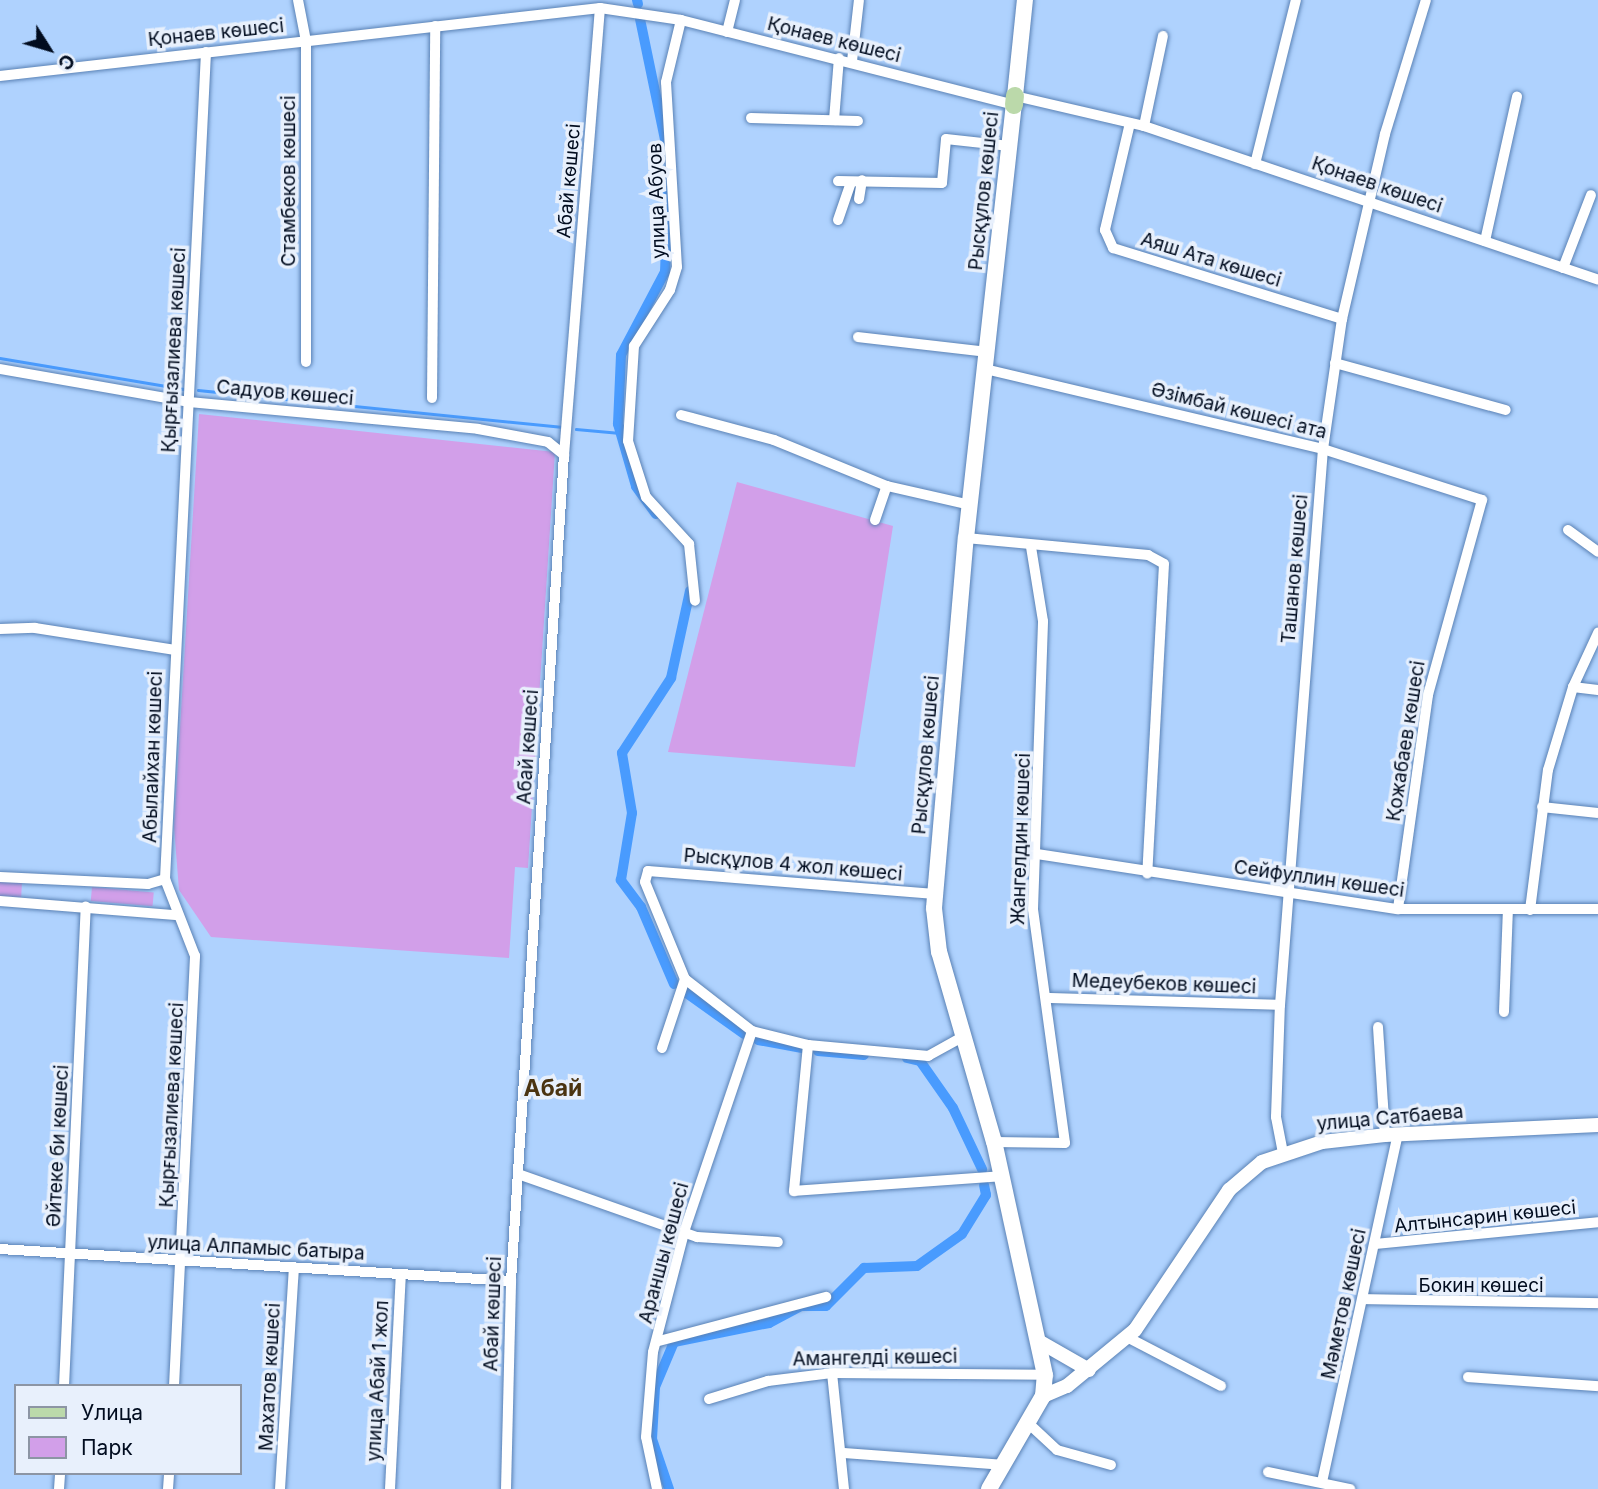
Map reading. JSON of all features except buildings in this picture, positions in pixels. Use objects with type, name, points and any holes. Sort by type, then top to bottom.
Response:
[{"type":"main road","name":"Рысқұлов көшесі","points":[[989,1489],[1043,1396],[1045,1375],[1042,1343],[994,1142],[936,938],[935,894],[966,538],[1025,0]]},
{"type":"street","name":"Стамбеков көшесі","points":[[299,0],[306,41],[306,362]]},
{"type":"street","points":[[727,32],[735,0]]},
{"type":"street","points":[[852,61],[859,0]]},
{"type":"street","points":[[1255,164],[1296,0]]},
{"type":"street","name":"Ташанов көшесі","points":[[1283,1153],[1276,1117],[1280,1005],[1323,449],[1342,319],[1370,200],[1426,0]]},
{"type":"street","name":"Қонаев көшесі","points":[[0,76],[625,5],[645,6],[681,20],[727,32],[1015,101],[1144,127],[1370,200],[1598,280]]},
{"type":"street","name":"Абай көшесі","points":[[506,1489],[510,1281],[564,454],[600,8]]},
{"type":"street","name":"улица Абуов","points":[[681,20],[666,82],[677,267],[631,354],[628,441],[646,497],[689,544],[695,601]]},
{"type":"street","points":[[432,397],[435,26]]},
{"type":"street","points":[[1144,127],[1163,36]]},
{"type":"street","name":"Қырғызалиева көшесі","points":[[175,650],[206,52]]},
{"type":"street","points":[[834,120],[839,58]]},
{"type":"street","points":[[1485,241],[1517,97]]},
{"type":"street","points":[[751,118],[858,121]]},
{"type":"street","name":"Аяш Ата көшесі","points":[[1130,124],[1105,230],[1113,248],[1342,319]]},
{"type":"street","points":[[838,181],[942,183],[946,139],[1010,146]]},
{"type":"street","points":[[857,182],[859,199]]},
{"type":"street","points":[[838,220],[857,182]]},
{"type":"street","points":[[1563,268],[1591,195]]},
{"type":"street","name":"Әзімбай көшесі ата","points":[[858,337],[986,361],[1323,449],[1482,500]]},
{"type":"street","points":[[1335,363],[1506,410]]},
{"type":"street","name":"Садуов көшесі","points":[[0,369],[189,402],[478,429],[548,442],[564,454]]},
{"type":"street","points":[[681,415],[774,440],[887,486],[970,505]]},
{"type":"street","points":[[875,520],[887,486]]},
{"type":"street","name":"Қожабаев көшесі","points":[[1398,909],[1428,695],[1482,500]]},
{"type":"street","points":[[1568,530],[1598,551]]},
{"type":"street","points":[[966,538],[1031,547],[1148,555],[1164,564],[1147,874]]},
{"type":"street","name":"Жангелдин көшесі","points":[[994,1142],[1065,1143],[1033,909],[1044,621],[1031,547]]},
{"type":"street","name":"Абылайхан көшесі","points":[[0,629],[35,628],[175,650],[165,879],[166,892],[175,915]]},
{"type":"street","points":[[1530,910],[1542,807],[1573,687],[1598,633]]},
{"type":"street","points":[[1573,687],[1598,690]]},
{"type":"street","points":[[1542,807],[1598,813]]},
{"type":"street","name":"Сейфуллин көшесі","points":[[1037,854],[1147,874],[1398,909],[1598,909]]},
{"type":"street","name":"Рысқұлов 4 жол көшесі","points":[[685,979],[648,893],[648,871],[935,894]]},
{"type":"street","points":[[0,877],[148,884],[165,879]]},
{"type":"street","points":[[152,909],[166,892]]},
{"type":"street","points":[[0,901],[152,909],[175,915]]},
{"type":"street","name":"Әйтеке би көшесі","points":[[64,1384],[86,907]]},
{"type":"street","points":[[1504,1012],[1508,910]]},
{"type":"street","name":"Қырғызалиева көшесі","points":[[174,1384],[195,956],[188,931],[175,915]]},
{"type":"street","points":[[662,1048],[685,979],[752,1031],[808,1045],[928,1056],[962,1037]]},
{"type":"street","name":"Медеубеков көшесі","points":[[1047,998],[1280,1005]]},
{"type":"street","name":"Мәметов көшесі","points":[[1322,1482],[1375,1244],[1391,1134],[1378,1027]]},
{"type":"street","name":"Араншы көшесі","points":[[657,1489],[646,1437],[659,1341],[685,1229],[752,1031]]},
{"type":"street","points":[[808,1045],[794,1191],[1002,1177]]},
{"type":"street","name":"улица Сатбаева","points":[[1043,1396],[1089,1370],[1127,1337],[1164,1294],[1229,1190],[1249,1170],[1283,1153],[1391,1134],[1598,1125]]},
{"type":"street","points":[[518,1174],[685,1229],[711,1241],[778,1242]]},
{"type":"street","name":"Алтынсарин көшесі","points":[[1375,1244],[1598,1222]]},
{"type":"street","name":"улица Алпамыс батыра","points":[[0,1249],[181,1263],[294,1267],[510,1281]]},
{"type":"street","points":[[477,1279],[478,1266]]},
{"type":"street","name":"Махатов көшесі","points":[[280,1489],[294,1267]]},
{"type":"street","name":"улица Абай 1 жол","points":[[390,1489],[401,1274]]},
{"type":"street","points":[[659,1341],[826,1297]]},
{"type":"street","name":"Бокин көшесі","points":[[1363,1299],[1598,1303]]},
{"type":"street","points":[[1127,1337],[1222,1386]]},
{"type":"street","points":[[1042,1343],[1089,1370]]},
{"type":"street","points":[[832,1373],[844,1453],[844,1489]]},
{"type":"street","name":"Амангелді көшесі","points":[[709,1399],[768,1381],[832,1373],[1045,1375]]},
{"type":"street","points":[[1468,1377],[1598,1386]]},
{"type":"street","points":[[1027,1422],[1057,1450],[1111,1465]]},
{"type":"street","points":[[844,1453],[1002,1465]]},
{"type":"street","points":[[1268,1472],[1298,1484],[1322,1482],[1350,1489]]},
{"type":"green space","points":[[199,414],[555,452],[528,868],[515,867],[509,958],[211,937],[179,890],[174,827]]},
{"type":"green space","points":[[737,482],[893,526],[855,767],[668,752]]},
{"type":"green space","points":[[0,881],[22,882],[21,897],[0,896]]},
{"type":"green space","points":[[92,887],[154,892],[153,906],[91,901]]},
{"type":"waterway","points":[[637,0],[638,4]]},
{"type":"waterway","points":[[640,19],[666,144]]},
{"type":"waterway","points":[[656,514],[636,486],[618,424],[621,355],[665,272],[668,191]]},
{"type":"waterway","points":[[0,358],[183,389]]},
{"type":"waterway","points":[[198,390],[560,427]]},
{"type":"waterway","points":[[576,429],[620,433]]},
{"type":"waterway","points":[[674,984],[641,907],[621,880],[632,813],[622,753],[671,678],[690,591]]},
{"type":"waterway","points":[[685,992],[744,1034]]},
{"type":"waterway","points":[[758,1040],[802,1048]]},
{"type":"waterway","points":[[818,1051],[864,1055]]},
{"type":"waterway","points":[[907,1058],[920,1061],[953,1108],[982,1169]]},
{"type":"waterway","points":[[669,1489],[652,1439],[655,1387],[674,1342],[769,1323],[801,1306],[826,1306],[864,1268],[917,1266],[962,1234],[986,1195],[984,1185]]},
{"type":"district","name":"Абай","points":[[553,1088]]}]
